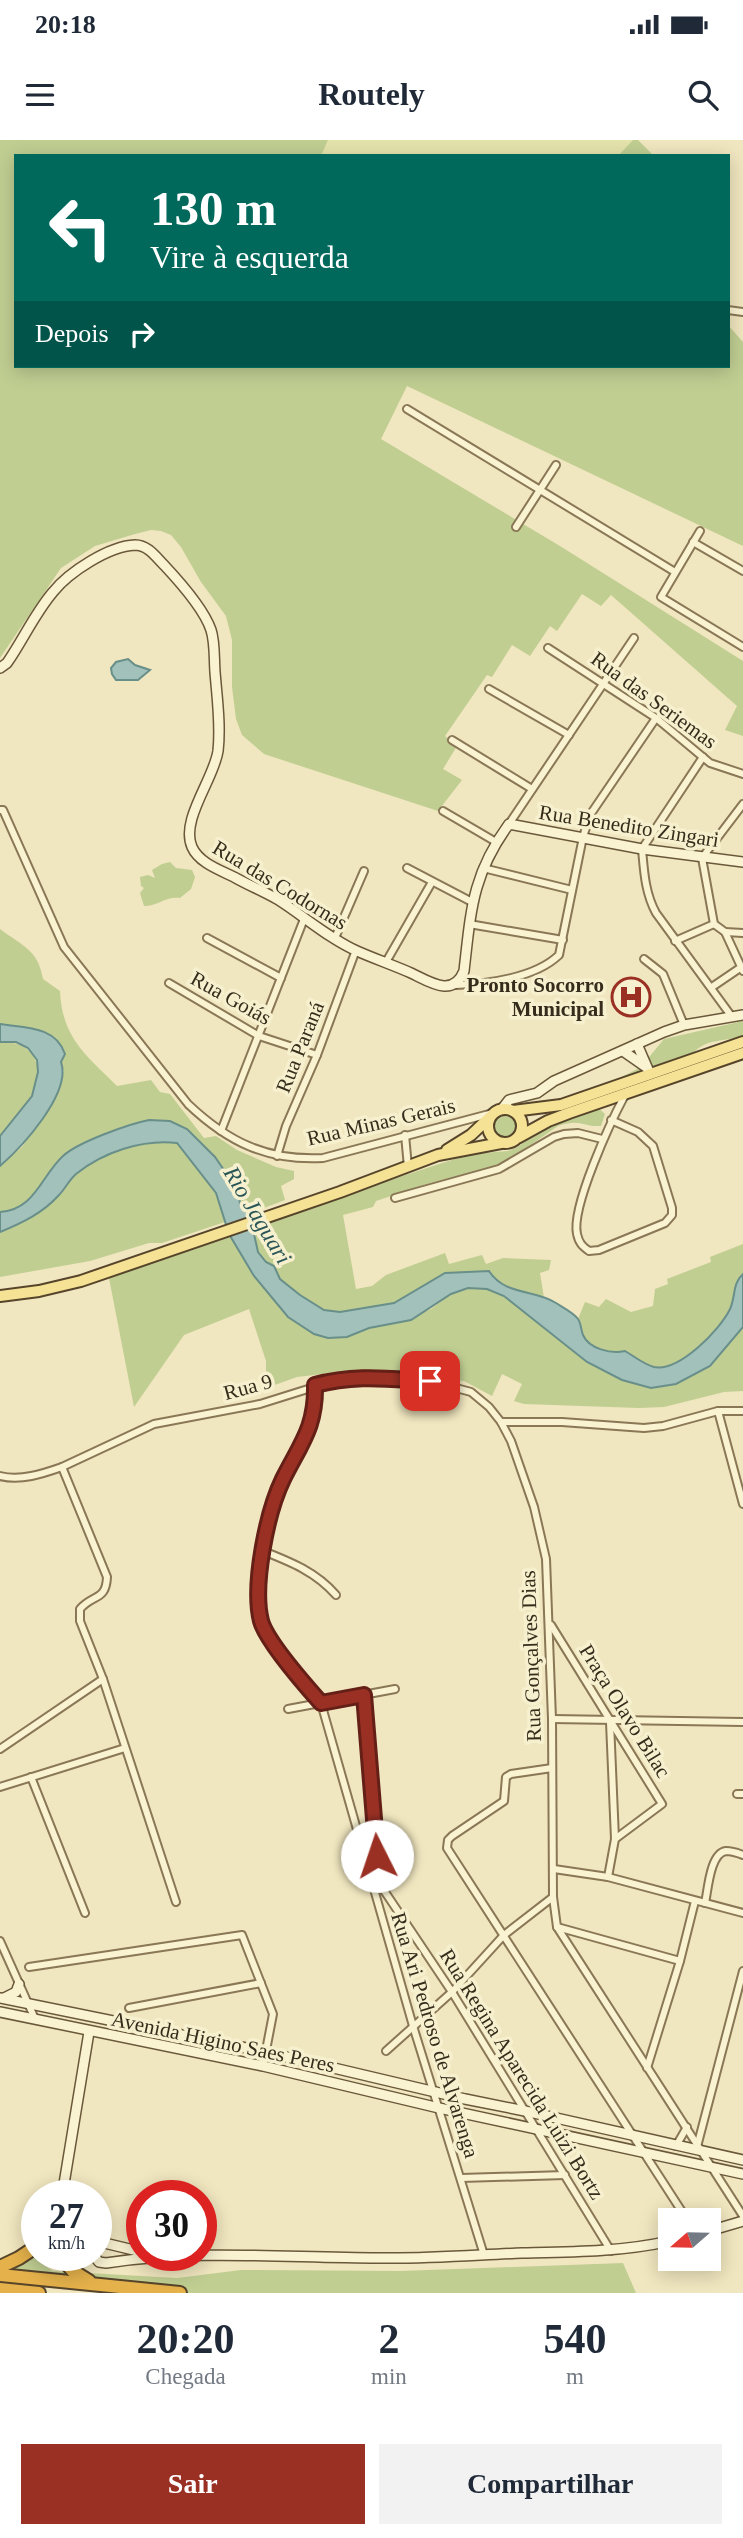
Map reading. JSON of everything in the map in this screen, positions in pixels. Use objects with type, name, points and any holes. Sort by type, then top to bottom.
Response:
[{"type":"highway","points":[[0,2267],[21,2257]]},
{"type":"highway","points":[[73,2271],[95,2284]]},
{"type":"highway","points":[[0,2275],[180,2293]]},
{"type":"highway","points":[[0,2289],[39,2293]]},
{"type":"main road","points":[[0,1296],[39,1291],[81,1281],[438,1155],[500,1113],[561,1105],[648,1071],[743,1042]]},
{"type":"main road","points":[[438,1155],[511,1143],[548,1121],[743,1053]]},
{"type":"main road","points":[[500,1113],[518,1115],[522,1126],[519,1137]]},
{"type":"main road","points":[[500,1113],[488,1128],[489,1133],[501,1143]]},
{"type":"street","points":[[407,409],[676,572]]},
{"type":"street","points":[[516,527],[556,465]]},
{"type":"street","points":[[700,531],[661,597],[743,647]]},
{"type":"street","points":[[693,542],[743,572]]},
{"type":"street","name":"Rua das Codornas","points":[[0,668],[16,650],[52,592],[64,580],[99,556],[118,549],[133,545],[142,546],[152,552],[204,617],[211,630],[214,645],[219,717],[218,753],[190,826],[192,847],[197,855],[209,865],[276,899],[356,950],[433,984],[456,985]]},
{"type":"street","name":"Rua Benedito Zingari","points":[[456,985],[464,971],[472,902],[483,867],[496,842],[634,638]]},
{"type":"street","name":"Rua das Seriemas","points":[[548,648],[656,718],[719,768],[743,774]]},
{"type":"street","points":[[489,689],[569,735]]},
{"type":"street","points":[[456,985],[482,984],[506,979],[544,965],[559,954],[590,815],[656,718]]},
{"type":"street","points":[[452,740],[532,789]]},
{"type":"street","points":[[703,757],[642,849],[649,900],[675,941],[733,1017]]},
{"type":"street","points":[[712,987],[742,969],[725,932],[714,924],[702,858],[743,804]]},
{"type":"street","name":"Rua Minas Gerais","points":[[0,810],[3,810],[64,947],[188,1104],[220,1131],[277,1156],[295,1159],[323,1158],[500,1113]]},
{"type":"street","points":[[443,811],[496,842]]},
{"type":"street","name":"Rua Benedito Zingari","points":[[509,824],[642,849],[743,862]]},
{"type":"street","points":[[483,867],[572,890]]},
{"type":"street","points":[[407,868],[472,902]]},
{"type":"street","points":[[335,938],[364,871]]},
{"type":"street","points":[[386,962],[432,882]]},
{"type":"street","points":[[220,1131],[304,919]]},
{"type":"street","points":[[469,924],[563,940]]},
{"type":"street","points":[[675,941],[714,924]]},
{"type":"street","points":[[725,932],[743,933]]},
{"type":"street","points":[[207,938],[281,978]]},
{"type":"street","name":"Rua Paraná","points":[[277,1156],[286,1126],[317,1055],[356,950]]},
{"type":"street","points":[[644,959],[663,974],[684,1025]]},
{"type":"street","name":"Rua Goiás","points":[[169,983],[259,1036],[317,1055]]},
{"type":"street","points":[[500,1113],[509,1100],[537,1093],[554,1081],[684,1025],[743,1015]]},
{"type":"street","points":[[637,1044],[648,1071]]},
{"type":"street","points":[[622,1052],[648,1071]]},
{"type":"street","points":[[611,1120],[638,1132],[653,1146],[672,1215],[665,1223],[599,1250],[589,1251],[580,1244],[576,1231],[579,1210],[602,1139],[611,1120],[626,1093]]},
{"type":"street","points":[[396,1198],[499,1169],[554,1137],[578,1133],[602,1139]]},
{"type":"street","points":[[405,1135],[408,1167]]},
{"type":"street","name":"Rua 9","points":[[0,1476],[28,1477],[62,1467],[154,1424],[260,1404],[343,1378],[430,1381],[471,1392],[489,1406],[501,1422]]},
{"type":"street","points":[[315,1385],[313,1422],[281,1483],[266,1527],[262,1550],[260,1607],[262,1622],[295,1672],[321,1703]]},
{"type":"street","points":[[501,1422],[562,1422],[645,1428],[663,1426],[718,1411],[743,1411]]},
{"type":"street","points":[[718,1411],[743,1502]]},
{"type":"street","name":"Rua Gonçalves Dias","points":[[501,1422],[511,1441],[541,1531],[546,1559],[552,1719],[553,1897],[557,1927]]},
{"type":"street","points":[[62,1467],[107,1577],[107,1588],[102,1595],[85,1603],[80,1609],[80,1621],[103,1679],[176,1902]]},
{"type":"street","points":[[262,1550],[310,1572],[323,1580],[336,1595]]},
{"type":"street","name":"Praça Olavo Bilac","points":[[550,1623],[662,1804],[615,1839]]},
{"type":"street","points":[[0,1749],[103,1679]]},
{"type":"street","points":[[288,1709],[395,1689]]},
{"type":"street","name":"Rua Regina Aparecida Luizi Bortz","points":[[364,1695],[379,1883],[452,1992],[611,2251]]},
{"type":"street","name":"Rua Ari Pedroso de Alvarenga","points":[[321,1703],[372,1889],[484,2255]]},
{"type":"street","points":[[552,1719],[743,1722]]},
{"type":"street","points":[[608,1877],[615,1839],[610,1720]]},
{"type":"street","points":[[0,1787],[125,1748]]},
{"type":"street","points":[[552,1768],[511,1774],[504,1782],[504,1801],[452,1836],[446,1843],[449,1853],[680,2208]]},
{"type":"street","points":[[31,1777],[85,1913]]},
{"type":"street","points":[[705,1903],[714,1861],[720,1853],[726,1851],[743,1854]]},
{"type":"street","points":[[554,1869],[608,1877],[743,1913]]},
{"type":"street","points":[[372,1889],[379,1883]]},
{"type":"street","points":[[386,2051],[452,1992],[504,1935],[553,1897]]},
{"type":"street","points":[[647,2068],[680,1961],[695,1901]]},
{"type":"street","points":[[557,1927],[680,1961]]},
{"type":"street","points":[[557,1927],[704,2152],[743,2218],[721,2226]]},
{"type":"street","points":[[29,1968],[242,1935],[273,2014],[263,2066]]},
{"type":"street","points":[[0,1941],[35,2020]]},
{"type":"street","points":[[698,2143],[743,1971]]},
{"type":"street","points":[[129,2008],[261,1983]]},
{"type":"street","points":[[1,1998],[13,1995],[19,1984]]},
{"type":"street","name":"Avenida Higino Saes Peres","points":[[1,1998],[266,2052],[743,2160]]},
{"type":"street","name":"Avenida Higino Saes Peres","points":[[0,2012],[263,2066],[439,2108],[743,2174]]},
{"type":"street","points":[[65,2180],[89,2032]]},
{"type":"street","points":[[676,2146],[687,2127]]},
{"type":"street","points":[[461,2178],[565,2175]]},
{"type":"street","points":[[217,2255],[380,2259],[611,2251],[658,2243]]},
{"type":"shaded area","points":[[328,140],[633,140],[620,154],[322,154]]},
{"type":"green space","points":[[0,140],[328,140],[322,154],[14,154],[14,368],[730,368],[730,327],[743,342],[743,546],[407,386],[381,439],[560,546],[743,661],[743,736],[725,730],[737,706],[611,595],[601,606],[582,594],[557,631],[550,626],[530,656],[512,645],[492,677],[487,675],[445,736],[457,746],[443,769],[462,780],[438,811],[264,754],[242,735],[236,719],[232,687],[232,640],[226,616],[201,582],[181,547],[171,535],[161,531],[151,530],[95,546],[61,568],[0,658]]},
{"type":"green space","points":[[633,140],[638,140],[652,154],[620,154]]},
{"type":"green space","points":[[170,862],[176,868],[192,870],[195,877],[191,889],[180,898],[170,898],[144,906],[140,893],[144,888],[141,886],[140,877],[148,875],[155,878],[152,870]]},
{"type":"green space","points":[[0,929],[33,954],[43,979],[60,991],[65,1021],[71,1034],[95,1065],[117,1086],[151,1080],[160,1092],[170,1094],[204,1138],[216,1136],[237,1150],[276,1167],[294,1171],[294,1179],[281,1186],[285,1200],[248,1214],[240,1205],[239,1192],[149,1120],[104,1134],[70,1150],[55,1164],[29,1199],[12,1210],[0,1212],[0,1166],[23,1146],[64,1071],[38,1029],[0,1024]]},
{"type":"green space","points":[[743,1021],[743,1036],[704,1045],[693,1053],[612,1082],[641,1067],[664,1039]]},
{"type":"green space","points":[[0,1042],[22,1046],[29,1051],[35,1058],[38,1076],[28,1102],[0,1136]]},
{"type":"green space","points":[[597,1107],[605,1114],[601,1126],[577,1123],[558,1126],[503,1164],[430,1183],[376,1201],[373,1207],[343,1215],[356,1289],[372,1286],[386,1275],[445,1253],[449,1264],[482,1255],[486,1264],[503,1258],[551,1260],[549,1270],[540,1273],[544,1298],[506,1286],[489,1271],[445,1273],[394,1303],[340,1312],[324,1310],[300,1296],[280,1279],[274,1266],[266,1262],[258,1252],[252,1225],[470,1154],[508,1151],[518,1147],[546,1124]]},
{"type":"green space","points":[[505,1116],[513,1119],[516,1127],[513,1135],[505,1138],[497,1135],[494,1127],[497,1119]]},
{"type":"green space","points":[[165,1141],[177,1143],[216,1193],[225,1222],[162,1243],[149,1243],[90,1261],[0,1277],[0,1232],[48,1206],[63,1192],[74,1176],[93,1162],[129,1148]]},
{"type":"green space","points":[[229,1234],[254,1276],[288,1317],[347,1337],[369,1328],[397,1323],[431,1309],[451,1294],[469,1288],[487,1289],[504,1296],[587,1362],[622,1380],[710,1366],[743,1327],[743,1391],[724,1392],[664,1407],[524,1404],[514,1401],[522,1384],[502,1374],[492,1396],[464,1381],[357,1370],[297,1377],[266,1388],[266,1361],[249,1309],[184,1335],[134,1407],[109,1278]]},
{"type":"green space","points":[[743,1244],[743,1274],[737,1282],[732,1304],[725,1318],[698,1348],[675,1363],[654,1367],[625,1351],[613,1354],[583,1338],[578,1319],[585,1302],[599,1307],[606,1299],[631,1312],[653,1306],[655,1289],[668,1284],[667,1279],[711,1262],[710,1257]]},
{"type":"green space","points":[[21,2259],[21,2271],[177,2278],[241,2270],[401,2271],[623,2263],[636,2293],[190,2293],[17,2276],[12,2270],[13,2264]]},
{"type":"water","points":[[128,659],[135,665],[150,670],[138,680],[116,680],[111,668],[116,662]]},
{"type":"water","points":[[0,1024],[47,1033],[61,1045],[65,1054],[61,1062],[59,1089],[52,1104],[32,1133],[0,1166],[0,1136],[32,1096],[38,1072],[37,1060],[28,1048],[16,1042],[0,1042]]},
{"type":"water","points":[[149,1120],[170,1121],[187,1129],[215,1157],[239,1192],[240,1205],[248,1214],[258,1252],[266,1262],[274,1266],[280,1279],[324,1310],[340,1312],[394,1303],[445,1273],[489,1271],[503,1285],[548,1299],[571,1312],[579,1321],[586,1340],[595,1347],[613,1352],[625,1351],[650,1366],[664,1367],[698,1348],[717,1328],[730,1309],[737,1282],[743,1274],[743,1327],[710,1366],[676,1384],[651,1388],[622,1380],[587,1362],[504,1296],[487,1289],[468,1288],[451,1294],[411,1320],[369,1328],[347,1337],[328,1338],[314,1334],[288,1317],[254,1276],[229,1234],[216,1193],[177,1143],[137,1145],[98,1159],[76,1174],[46,1207],[0,1232],[0,1212],[12,1210],[30,1199],[63,1156],[104,1134]]},
{"type":"place","name":"Pronto Socorro Municipal","points":[[631,997]]},
{"type":"route","points":[[377,1856],[364,1695],[321,1703],[295,1672],[262,1622],[262,1550],[266,1527],[281,1483],[313,1422],[315,1385],[361,1377],[430,1381]]},
{"type":"water label","name":"Rio Jaguari","points":[[258,1215]]}]
